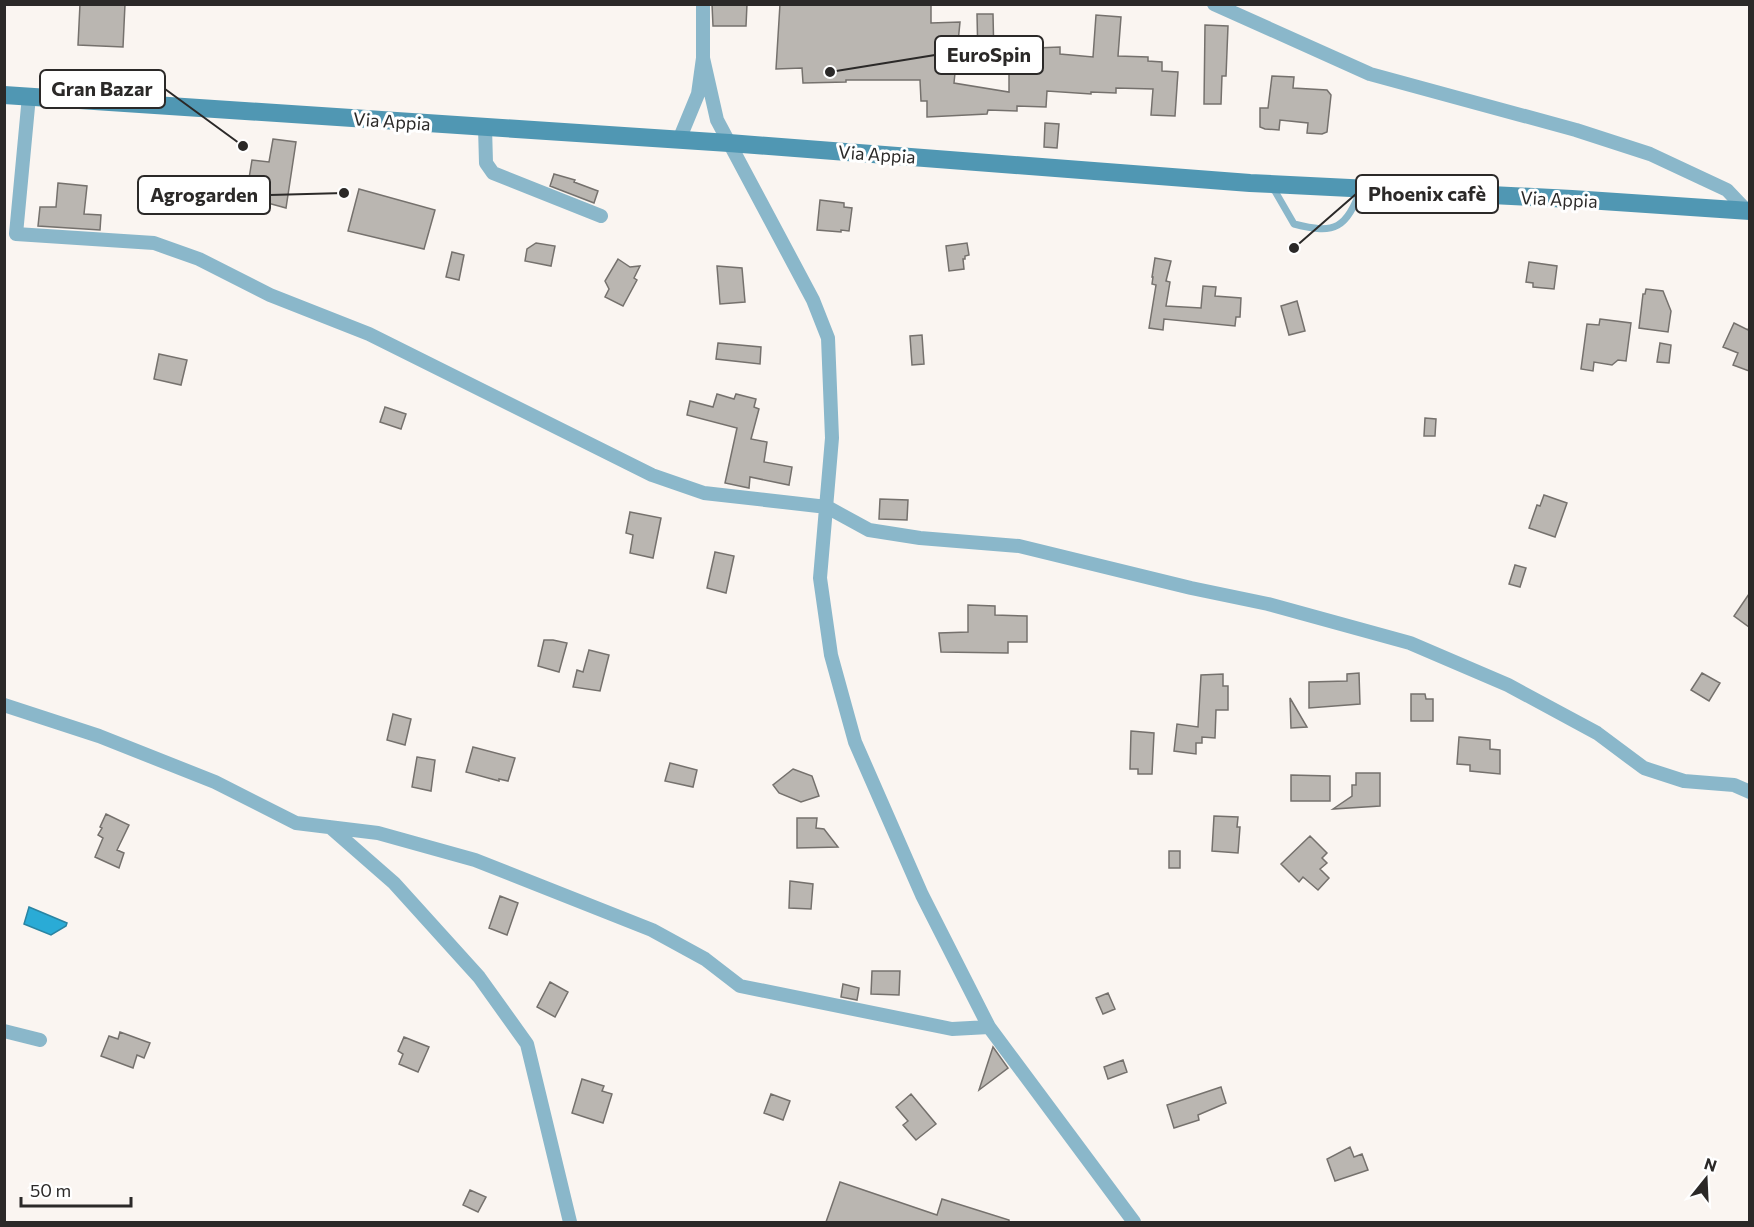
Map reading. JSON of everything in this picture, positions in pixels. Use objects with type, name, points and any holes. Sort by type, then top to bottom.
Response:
[{"type":"main road","name":"Via Appia","points":[[4,95],[729,143],[1271,184],[1748,210]]},
{"type":"street","points":[[679,140],[698,94],[703,58],[703,4]]},
{"type":"street","points":[[1214,4],[1370,74],[1576,130],[1650,154],[1727,190],[1748,210]]},
{"type":"street","points":[[703,58],[717,120],[813,300],[828,338],[832,438],[820,578],[831,656],[855,742],[922,895],[989,1027],[1134,1222]]},
{"type":"street","points":[[29,96],[16,234],[154,243],[199,260],[270,295],[369,334],[652,475],[704,493],[827,507],[868,530],[920,538],[1019,546],[1191,588],[1268,604],[1410,643],[1508,685],[1597,733],[1644,768],[1684,781],[1734,785],[1749,792]]},
{"type":"street","points":[[485,127],[486,163],[493,173],[601,216]]},
{"type":"street","points":[[4,705],[99,736],[215,782],[296,823],[378,833],[475,860],[652,930],[705,959],[740,986],[952,1029],[989,1027]]},
{"type":"street","points":[[330,827],[394,883],[479,977],[527,1044],[570,1222]]},
{"type":"street","points":[[4,1030],[40,1040]]},
{"type":"lane","points":[[1271,184],[1294,224],[1323,228],[1336,227],[1347,219],[1361,188]]},
{"type":"water","points":[[29,907],[67,923],[66,926],[51,935],[24,924]]},
{"type":"building","points":[[80,4],[125,4],[123,47],[78,45]]},
{"type":"building","points":[[712,4],[747,4],[746,26],[713,26]]},
{"type":"building","points":[[780,4],[931,4],[931,23],[960,22],[954,83],[1009,92],[1009,73],[1018,73],[1022,61],[1030,61],[1030,55],[1036,54],[1036,48],[1060,47],[1060,54],[1093,57],[1096,15],[1121,17],[1118,56],[1148,57],[1148,61],[1162,62],[1162,71],[1178,72],[1175,116],[1151,115],[1153,89],[1116,88],[1116,93],[1091,92],[1091,94],[1047,91],[1046,107],[1017,106],[1017,111],[988,110],[987,114],[927,117],[927,101],[921,101],[920,80],[846,80],[846,82],[803,83],[802,68],[776,69]]},
{"type":"building","points":[[977,14],[993,14],[994,59],[978,59]]},
{"type":"building","points":[[1205,25],[1228,26],[1226,76],[1222,76],[1221,104],[1204,104]]},
{"type":"building","points":[[1272,76],[1294,77],[1293,88],[1327,90],[1331,95],[1327,132],[1307,133],[1308,123],[1280,120],[1279,130],[1260,127],[1260,108],[1268,108]]},
{"type":"building","points":[[1045,123],[1059,124],[1057,148],[1044,147]]},
{"type":"building","points":[[273,139],[296,142],[286,208],[246,197],[252,160],[269,162]]},
{"type":"building","points":[[554,174],[575,180],[574,182],[598,191],[594,203],[550,186]]},
{"type":"building","points":[[58,183],[87,186],[84,214],[101,215],[100,230],[38,226],[40,207],[56,207]]},
{"type":"building","points":[[359,189],[435,210],[424,249],[348,231]]},
{"type":"building","points":[[820,200],[844,203],[844,207],[852,208],[849,231],[817,230]]},
{"type":"building","points":[[536,243],[555,246],[551,266],[525,261],[527,249]]},
{"type":"building","points":[[967,243],[969,255],[963,259],[964,269],[949,271],[946,246]]},
{"type":"building","points":[[452,252],[464,255],[459,280],[446,277]]},
{"type":"building","points":[[1155,258],[1171,261],[1166,281],[1170,282],[1166,306],[1201,308],[1203,286],[1216,287],[1215,296],[1241,298],[1240,317],[1236,317],[1235,326],[1164,319],[1163,330],[1149,328],[1156,285],[1152,284]]},
{"type":"building","points":[[618,259],[630,267],[640,266],[634,278],[637,280],[623,306],[605,297],[609,289],[605,281]]},
{"type":"building","points":[[1529,262],[1557,266],[1554,289],[1533,287],[1533,283],[1526,282]]},
{"type":"building","points":[[717,266],[742,268],[745,302],[720,304]]},
{"type":"building","points":[[1646,289],[1663,291],[1671,311],[1668,332],[1639,328],[1643,294]]},
{"type":"building","points":[[1297,301],[1305,331],[1289,335],[1281,306]]},
{"type":"building","points":[[1600,319],[1631,323],[1626,361],[1618,360],[1612,365],[1594,362],[1593,371],[1581,369],[1587,324],[1599,325]]},
{"type":"building","points":[[1734,323],[1748,330],[1749,327],[1749,371],[1733,365],[1738,353],[1723,347]]},
{"type":"building","points":[[922,335],[924,364],[912,365],[910,336]]},
{"type":"building","points":[[718,343],[761,347],[760,364],[716,359]]},
{"type":"building","points":[[1660,343],[1671,345],[1669,363],[1657,362]]},
{"type":"building","points":[[159,354],[187,360],[181,385],[154,379]]},
{"type":"building","points":[[717,394],[734,399],[736,394],[756,399],[754,407],[759,409],[751,439],[767,442],[764,462],[792,467],[789,485],[750,477],[749,488],[725,483],[737,428],[687,415],[690,401],[713,407]]},
{"type":"building","points":[[385,407],[406,414],[401,429],[380,422]]},
{"type":"building","points":[[1425,418],[1436,419],[1435,436],[1424,436]]},
{"type":"building","points":[[1544,495],[1567,503],[1555,537],[1529,528],[1537,505],[1540,506]]},
{"type":"building","points":[[880,499],[908,500],[907,520],[879,519]]},
{"type":"building","points":[[630,512],[661,518],[653,558],[630,553],[633,535],[626,533]]},
{"type":"building","points":[[715,552],[734,556],[726,593],[707,588]]},
{"type":"building","points":[[1515,565],[1526,568],[1520,587],[1509,584]]},
{"type":"building","points":[[1749,594],[1749,627],[1734,616]]},
{"type":"building","points":[[968,605],[995,606],[995,615],[1027,616],[1027,642],[1008,642],[1008,653],[941,652],[939,633],[968,632]]},
{"type":"building","points":[[544,640],[567,643],[559,672],[538,666]]},
{"type":"building","points":[[589,650],[609,655],[600,691],[573,687],[577,670],[583,672]]},
{"type":"building","points":[[1359,673],[1360,704],[1309,708],[1309,682],[1347,681],[1347,674]]},
{"type":"building","points":[[1702,673],[1720,683],[1709,701],[1691,690]]},
{"type":"building","points":[[1223,674],[1223,686],[1228,686],[1228,710],[1216,710],[1215,738],[1202,737],[1202,743],[1196,743],[1196,754],[1174,751],[1177,724],[1198,727],[1201,675]]},
{"type":"building","points":[[1411,694],[1425,694],[1426,699],[1433,699],[1433,721],[1411,721]]},
{"type":"building","points":[[1290,698],[1307,727],[1291,728]]},
{"type":"building","points":[[393,714],[411,719],[405,745],[387,740]]},
{"type":"building","points":[[1131,731],[1154,733],[1152,774],[1138,774],[1138,769],[1130,769]]},
{"type":"building","points":[[1459,737],[1490,740],[1490,749],[1500,750],[1500,774],[1470,771],[1470,765],[1457,764]]},
{"type":"building","points":[[473,747],[515,758],[508,781],[499,779],[499,781],[466,772]]},
{"type":"building","points":[[417,757],[435,760],[431,791],[412,787]]},
{"type":"building","points":[[670,763],[697,770],[693,787],[665,781]]},
{"type":"building","points":[[793,769],[812,776],[819,796],[801,802],[779,793],[773,785]]},
{"type":"building","points":[[1356,773],[1380,773],[1380,806],[1333,809],[1352,796],[1352,785],[1356,785]]},
{"type":"building","points":[[1291,775],[1330,776],[1330,801],[1291,801]]},
{"type":"building","points":[[106,814],[129,825],[117,850],[124,853],[119,868],[95,857],[103,838],[98,835]]},
{"type":"building","points":[[1214,816],[1238,817],[1237,827],[1240,827],[1238,853],[1212,851]]},
{"type":"building","points":[[797,818],[817,818],[816,828],[824,829],[838,847],[797,848]]},
{"type":"building","points":[[1310,836],[1327,853],[1322,858],[1327,863],[1320,869],[1329,878],[1318,890],[1303,877],[1299,882],[1281,864]]},
{"type":"building","points":[[1169,851],[1180,851],[1180,868],[1169,868]]},
{"type":"building","points":[[790,881],[813,884],[811,909],[789,908]]},
{"type":"building","points":[[500,896],[518,903],[507,935],[489,928]]},
{"type":"building","points":[[872,971],[900,971],[899,995],[871,994]]},
{"type":"building","points":[[550,982],[568,992],[555,1017],[537,1007]]},
{"type":"building","points":[[843,984],[859,988],[857,1000],[841,997]]},
{"type":"building","points":[[1108,993],[1115,1009],[1103,1014],[1096,998]]},
{"type":"building","points":[[120,1032],[150,1043],[144,1058],[137,1055],[133,1068],[101,1056],[109,1036],[118,1039]]},
{"type":"building","points":[[404,1037],[429,1047],[418,1072],[399,1064],[403,1054],[398,1051]]},
{"type":"building","points":[[993,1047],[1008,1068],[979,1090]]},
{"type":"building","points":[[1123,1060],[1127,1072],[1108,1079],[1104,1067]]},
{"type":"building","points":[[582,1079],[604,1086],[602,1091],[612,1094],[603,1123],[572,1113]]},
{"type":"building","points":[[1221,1087],[1226,1103],[1198,1115],[1199,1120],[1174,1128],[1167,1105]]},
{"type":"building","points":[[771,1094],[790,1101],[783,1120],[764,1113]]},
{"type":"building","points":[[911,1094],[936,1124],[916,1140],[903,1125],[908,1121],[896,1107]]},
{"type":"building","points":[[1350,1147],[1354,1157],[1362,1154],[1368,1170],[1335,1181],[1327,1159]]},
{"type":"building","points":[[840,1182],[937,1215],[942,1199],[1009,1220],[1009,1222],[826,1222]]},
{"type":"building","points":[[470,1190],[486,1197],[478,1212],[463,1205]]},
{"type":"place","name":"EuroSpin","points":[[830,72]]},
{"type":"place","name":"Gran Bazar","points":[[243,146]]},
{"type":"place","name":"Agrogarden","points":[[344,193]]},
{"type":"place","name":"Phoenix cafè","points":[[1294,248]]}]
